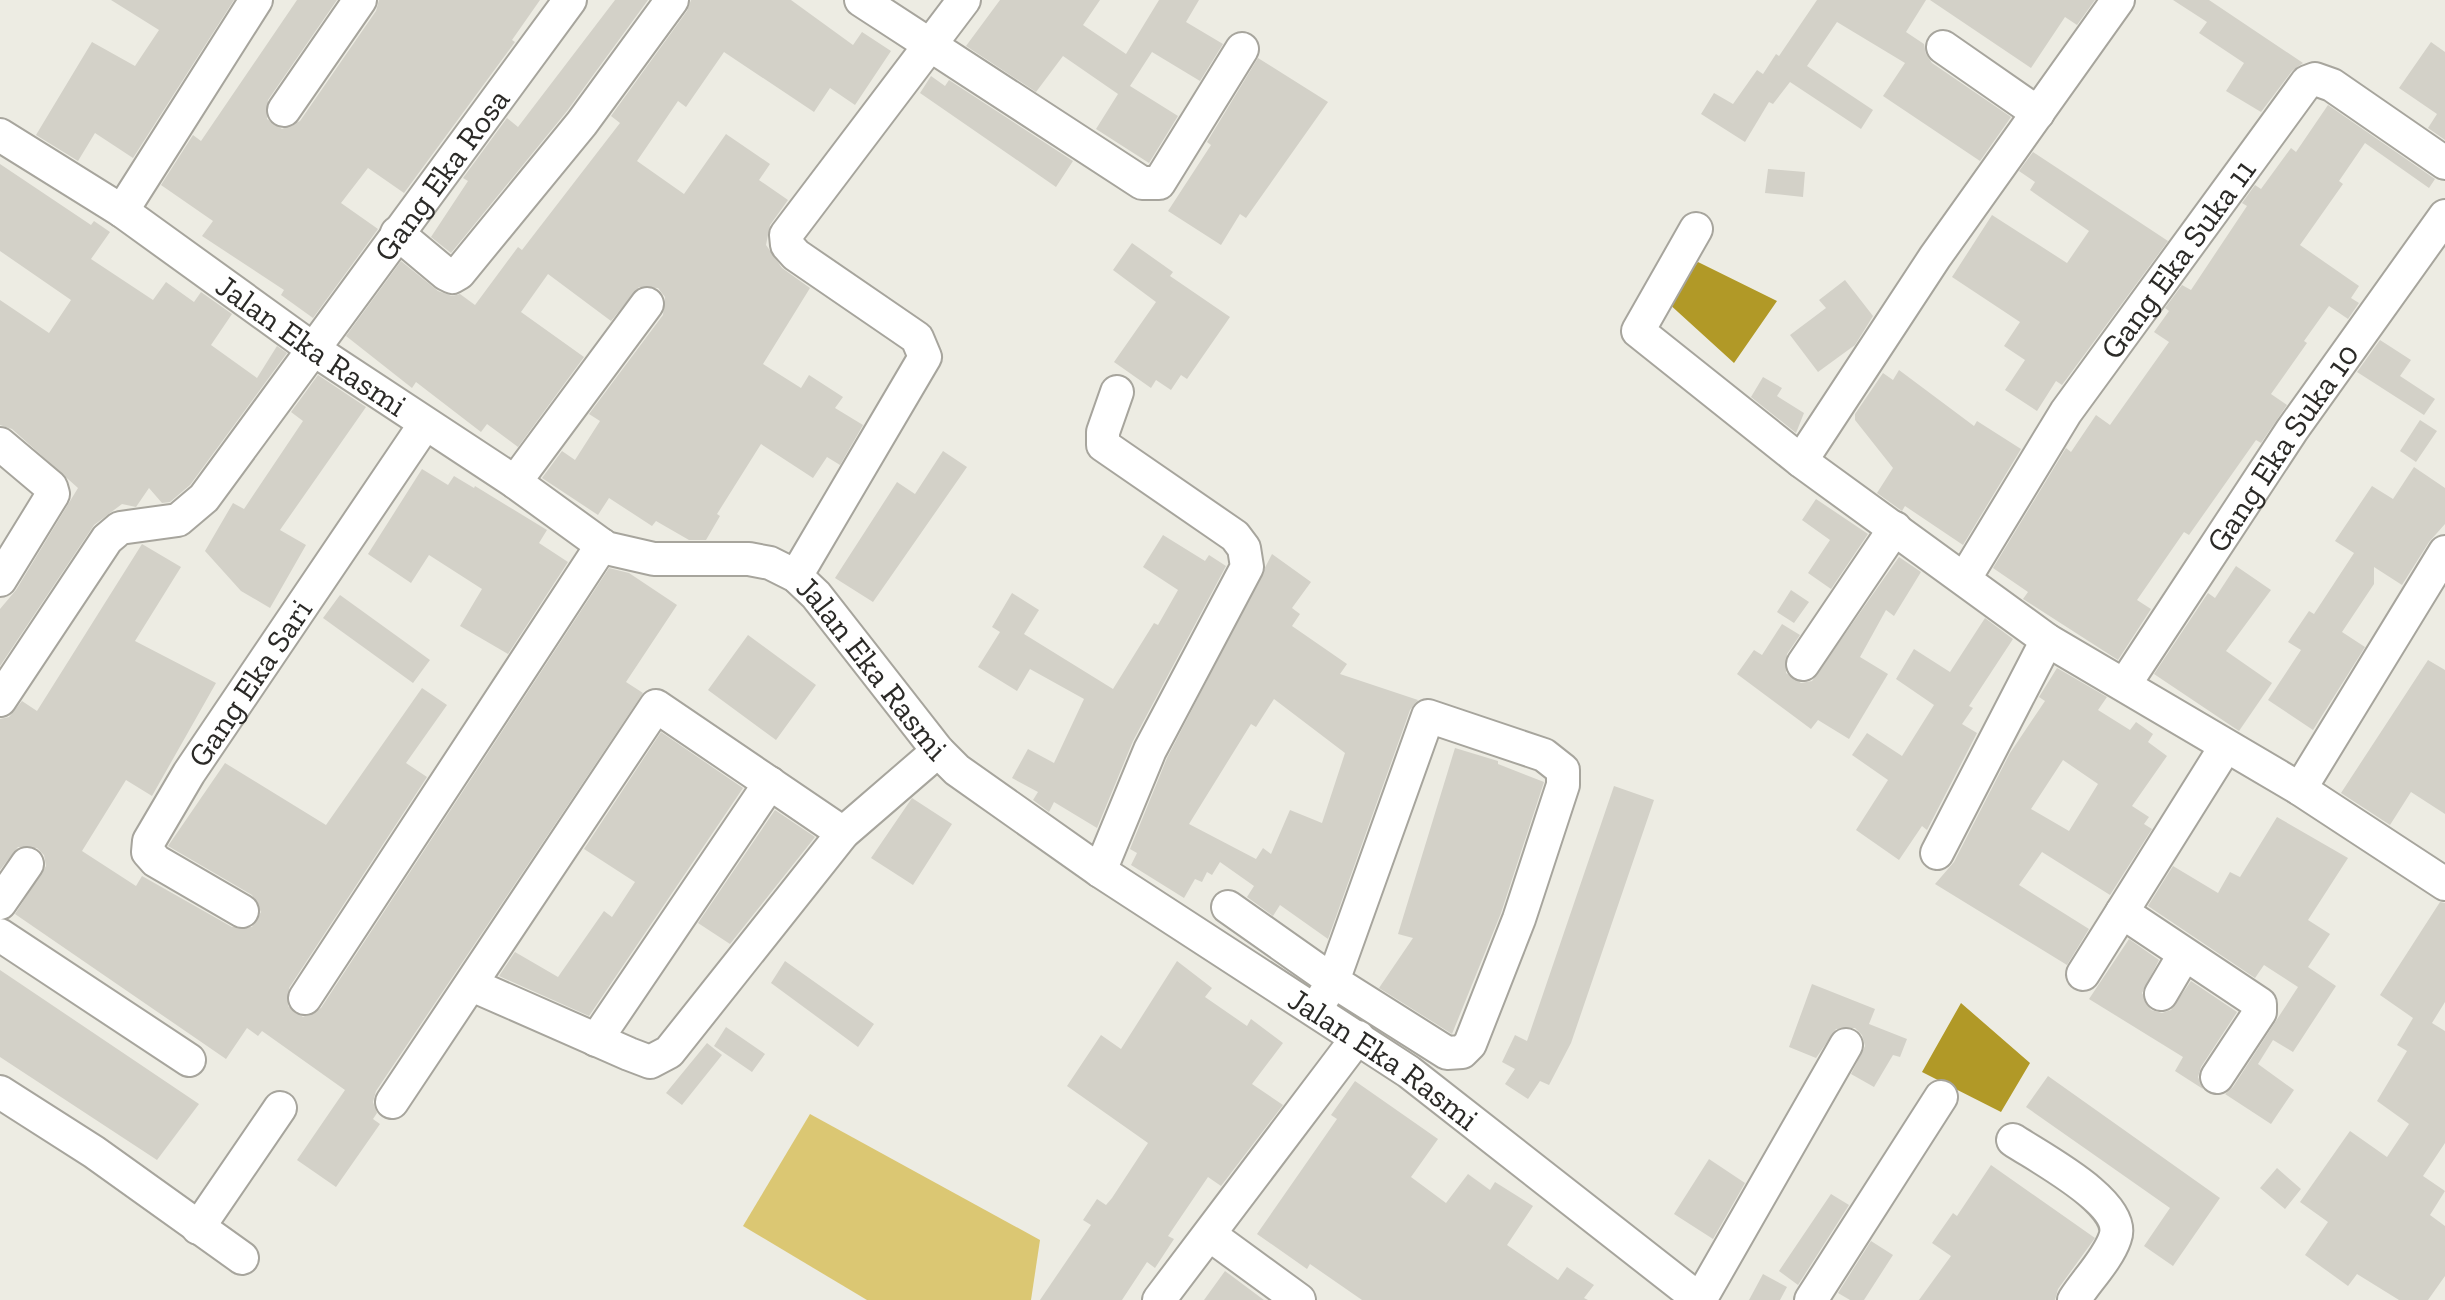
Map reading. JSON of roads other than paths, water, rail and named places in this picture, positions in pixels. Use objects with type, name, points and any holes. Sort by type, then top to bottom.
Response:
[{"type":"street","points":[[122,211],[256,0]]},
{"type":"street","points":[[284,110],[360,0]]},
{"type":"street","name":"Gang Eka Rosa","points":[[0,700],[107,539],[120,528],[178,520],[204,498],[570,0]]},
{"type":"street","points":[[397,233],[446,274],[452,277],[459,273],[582,123],[672,0]]},
{"type":"street","points":[[861,0],[1142,183],[1151,185],[1159,183],[1242,49]]},
{"type":"street","points":[[796,576],[925,357],[917,338],[796,255],[787,245],[786,235],[964,0]]},
{"type":"street","points":[[1801,461],[1935,257],[2118,0]]},
{"type":"street","points":[[1943,47],[2038,113]]},
{"type":"street","name":"Gang Eka Suka 11","points":[[1965,578],[2066,412],[2307,82],[2315,79],[2332,85],[2445,163]]},
{"type":"street","name":"Jalan Eka Rasmi","points":[[0,135],[122,211],[313,349],[515,482],[602,545],[626,555],[654,559],[749,559],[796,576],[816,595],[938,751],[957,770],[1100,871],[1409,1072],[1700,1300]]},
{"type":"street","name":"Gang Eka Suka 10","points":[[2125,684],[2292,430],[2445,216]]},
{"type":"street","points":[[1696,229],[1638,331],[1801,461],[2047,640],[2300,789],[2445,884]]},
{"type":"street","points":[[515,482],[647,304]]},
{"type":"street","points":[[1100,871],[1150,750],[1247,567],[1244,548],[1235,536],[1103,445],[1103,432],[1117,392]]},
{"type":"street","name":"Gang Eka Sari","points":[[242,911],[156,861],[148,852],[149,841],[189,773],[425,424]]},
{"type":"street","points":[[0,444],[51,487],[53,494],[0,580]]},
{"type":"street","points":[[1803,664],[1895,528]]},
{"type":"street","points":[[305,998],[602,545]]},
{"type":"street","points":[[2300,789],[2445,552]]},
{"type":"street","points":[[1937,853],[2047,640]]},
{"type":"street","points":[[392,1102],[656,706],[843,833]]},
{"type":"street","points":[[1228,907],[1333,981],[1447,1053],[1462,1052],[1470,1044],[1519,919],[1563,785],[1563,770],[1544,755],[1428,716],[1333,981],[1316,1009]]},
{"type":"street","points":[[2083,974],[2226,746]]},
{"type":"street","points":[[472,985],[650,1062],[669,1052],[843,833],[938,751]]},
{"type":"street","points":[[596,1040],[770,783]]},
{"type":"street","points":[[0,903],[27,864]]},
{"type":"street","points":[[2122,912],[2260,1004],[2260,1012],[2217,1077]]},
{"type":"street","points":[[0,935],[189,1060]]},
{"type":"street","points":[[2161,994],[2184,955]]},
{"type":"street","points":[[1159,1300],[1358,1037]]},
{"type":"street","points":[[1700,1300],[1846,1045]]},
{"type":"street","points":[[0,1092],[94,1152],[242,1258]]},
{"type":"street","points":[[1811,1300],[1941,1097]]},
{"type":"street","points":[[198,1228],[280,1108]]},
{"type":"street","points":[[2013,1140],[2103,1201],[2116,1219],[2115,1238],[2074,1300]]},
{"type":"street","points":[[1210,1235],[1299,1300]]}]
